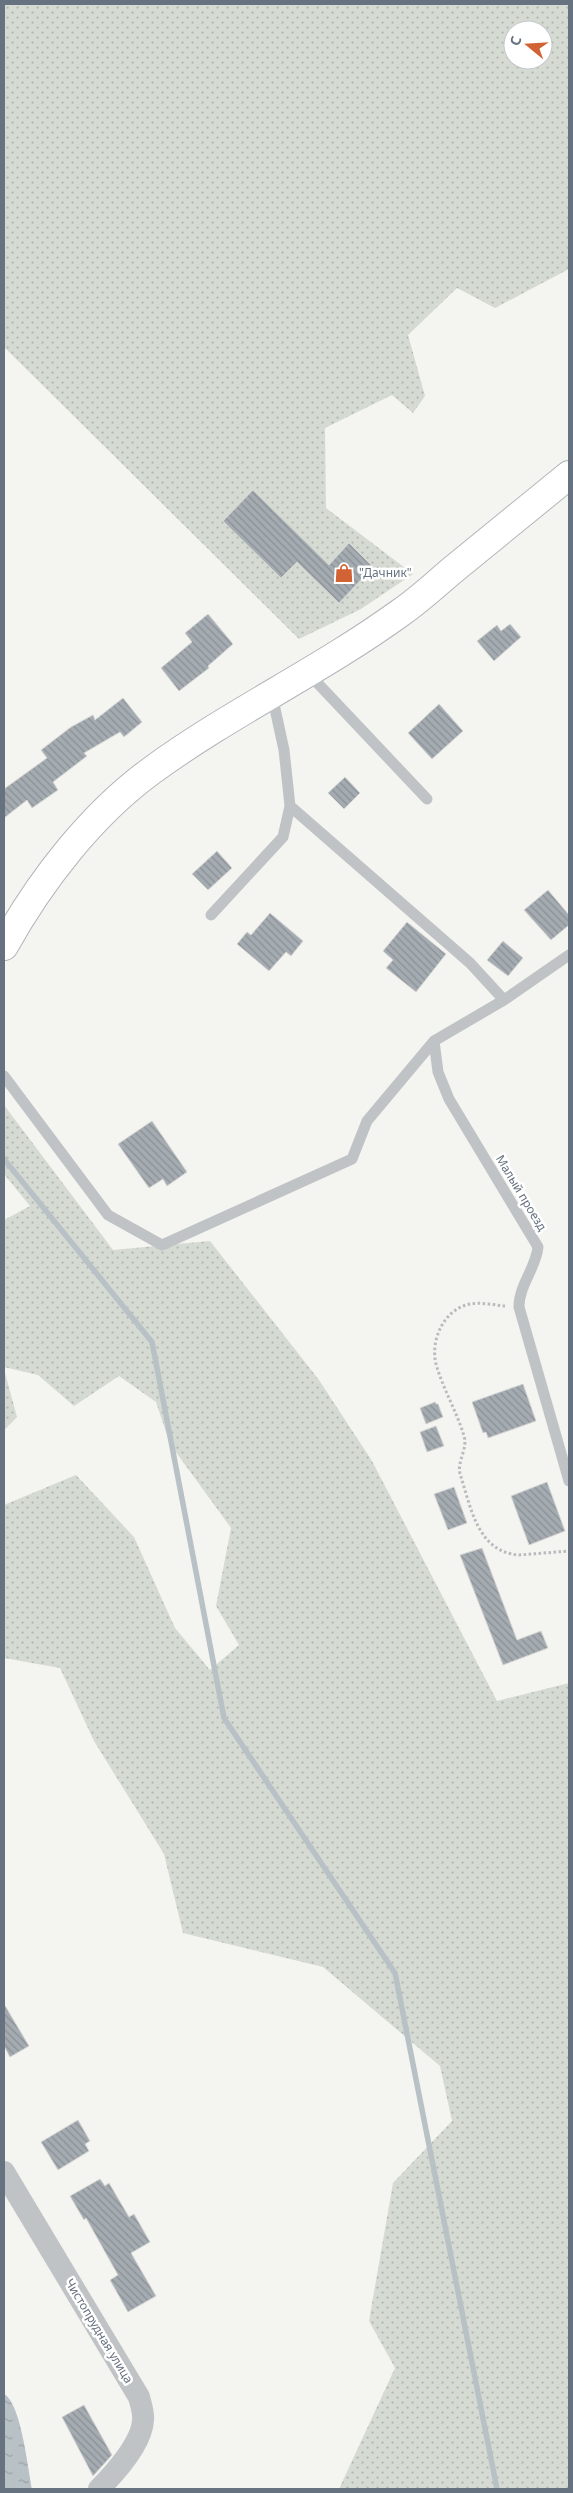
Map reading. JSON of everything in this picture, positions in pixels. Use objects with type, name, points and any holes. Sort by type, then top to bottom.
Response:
[{"type":"main road","points":[[4,946],[49,878],[81,836],[115,801],[150,771],[308,673],[400,613],[569,475]]},
{"type":"street","name":"Чистопрудная улица","points":[[7,2185],[139,2397],[143,2414],[141,2430],[123,2462],[99,2489]]},
{"type":"lane","points":[[308,673],[427,799]]},
{"type":"lane","points":[[211,915],[283,837],[290,806],[284,750],[272,695]]},
{"type":"lane","points":[[290,806],[470,963],[504,1000]]},
{"type":"lane","points":[[4,1076],[108,1215],[162,1245],[352,1159],[367,1121],[434,1041],[504,1000],[569,955]]},
{"type":"lane","name":"Малый проезд","points":[[434,1041],[438,1072],[448,1099],[537,1246],[536,1257],[521,1291],[519,1307],[569,1481]]},
{"type":"path","points":[[519,1307],[471,1304],[454,1310],[444,1322],[438,1334],[436,1363],[464,1437],[459,1470],[481,1533],[494,1547],[511,1555],[569,1550]]},
{"type":"shaded area","points":[[4,4],[569,4],[569,269],[495,308],[457,288],[408,335],[425,396],[413,413],[392,395],[325,428],[326,508],[413,574],[361,609],[299,639],[4,347]]},
{"type":"shaded area","points":[[4,1105],[113,1250],[210,1241],[319,1380],[372,1461],[497,1701],[569,1683],[569,2489],[339,2489],[395,2368],[369,2321],[393,2183],[452,2121],[440,2066],[323,1967],[183,1933],[164,1854],[94,1741],[60,1668],[4,1658],[4,1505],[76,1475],[134,1537],[175,1628],[210,1670],[239,1645],[216,1606],[231,1528],[170,1444],[156,1402],[119,1376],[74,1406],[38,1375],[4,1367],[4,1220],[30,1206],[4,1174]]},
{"type":"shaded area","points":[[4,1369],[17,1417],[4,1430]]},
{"type":"water","points":[[4,2394],[10,2400],[19,2423],[32,2489],[4,2489]]},
{"type":"building","points":[[253,490],[329,565],[349,543],[373,567],[339,603],[297,562],[281,578],[223,521]]},
{"type":"building","points":[[208,614],[233,644],[208,666],[209,668],[179,691],[161,668],[192,642],[185,633]]},
{"type":"building","points":[[510,624],[521,637],[494,661],[477,641],[497,625],[501,631]]},
{"type":"building","points":[[123,698],[142,722],[124,737],[120,732],[84,753],[87,756],[53,782],[58,790],[32,808],[27,800],[4,818],[4,789],[47,758],[41,750],[71,727],[93,715],[95,720]]},
{"type":"building","points":[[439,704],[463,731],[432,759],[408,733]]},
{"type":"building","points":[[345,777],[360,793],[344,809],[328,793]]},
{"type":"building","points":[[217,851],[232,868],[208,890],[192,874]]},
{"type":"building","points":[[548,890],[569,915],[569,925],[551,940],[524,910]]},
{"type":"building","points":[[270,913],[303,941],[291,956],[286,952],[269,971],[237,944],[247,932],[251,935]]},
{"type":"building","points":[[407,922],[446,954],[416,992],[386,968],[393,960],[383,951]]},
{"type":"building","points":[[503,941],[523,958],[508,976],[487,960]]},
{"type":"building","points":[[152,1121],[187,1172],[167,1186],[163,1179],[149,1188],[118,1144]]},
{"type":"building","points":[[523,1384],[536,1421],[488,1438],[486,1432],[483,1433],[472,1402]]},
{"type":"building","points":[[435,1402],[438,1404],[443,1417],[426,1424],[420,1408]]},
{"type":"building","points":[[436,1426],[444,1446],[427,1452],[420,1432]]},
{"type":"building","points":[[547,1482],[565,1531],[529,1545],[511,1496]]},
{"type":"building","points":[[454,1487],[467,1523],[448,1530],[434,1494]]},
{"type":"building","points":[[482,1548],[517,1640],[541,1631],[548,1648],[503,1665],[460,1555]]},
{"type":"building","points":[[4,2004],[29,2046],[10,2057],[4,2046]]},
{"type":"building","points":[[78,2120],[90,2141],[85,2144],[89,2151],[58,2170],[41,2142]]},
{"type":"building","points":[[100,2179],[105,2186],[109,2183],[129,2217],[134,2214],[150,2242],[131,2253],[156,2296],[128,2312],[110,2280],[118,2275],[86,2218],[84,2220],[70,2196]]},
{"type":"building","points":[[84,2405],[112,2455],[93,2476],[62,2417]]},
{"type":"waterway","points":[[4,1159],[152,1342],[224,1718],[395,1973],[497,2489]]},
{"type":"place","name":"\"Дачник\"","points":[[344,573]]}]
